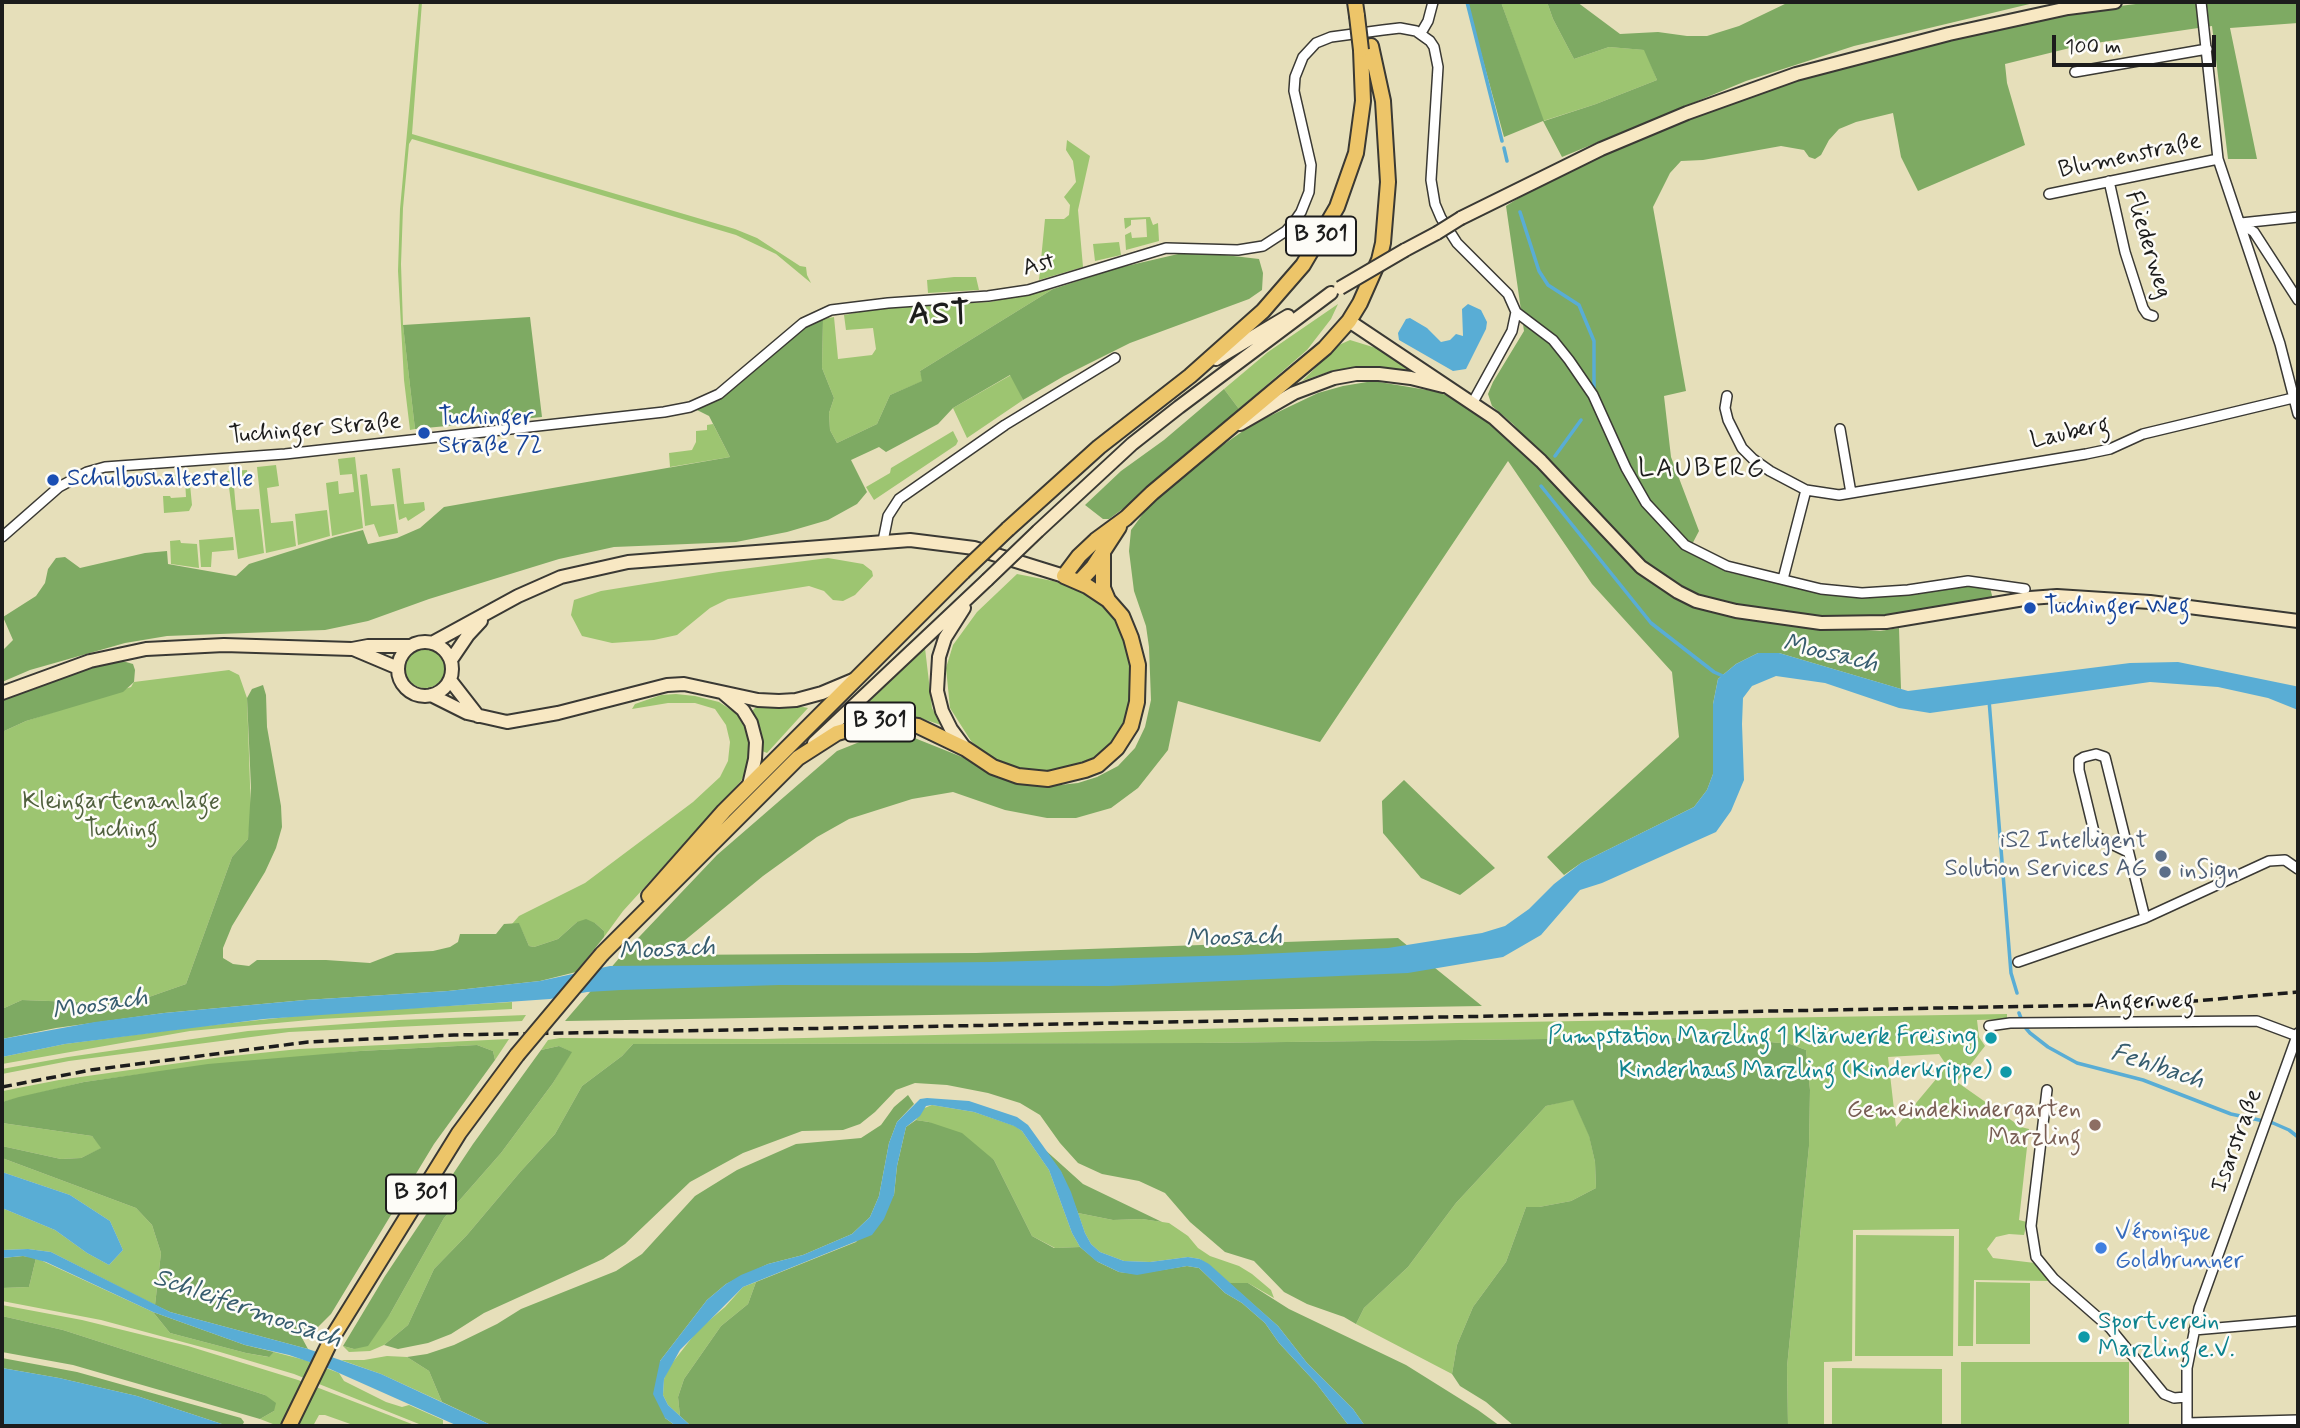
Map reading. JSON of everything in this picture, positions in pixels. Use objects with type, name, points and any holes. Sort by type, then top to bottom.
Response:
[{"type":"main road","points":[[1336,290],[1461,218],[1601,149],[1687,113],[1796,74],[1949,34],[2068,8],[2115,2]]},
{"type":"main road","name":"B 301","points":[[1064,576],[1087,548],[1298,372],[1349,321],[1368,288],[1379,260],[1385,229],[1387,143],[1382,101],[1366,48],[1358,8]]},
{"type":"main road","name":"B 301","points":[[289,1426],[331,1338],[459,1133],[517,1055],[674,866],[854,679],[963,572],[1099,447],[1190,376],[1263,312],[1303,265],[1337,207],[1348,178],[1359,139],[1366,48]]},
{"type":"main road","name":"B 301","points":[[1190,376],[1260,332],[1336,290]]},
{"type":"main road","name":"B 301","points":[[602,954],[798,758],[1132,444],[1336,290]]},
{"type":"main road","points":[[1349,321],[1473,402],[1519,440],[1634,560],[1678,592],[1696,601],[1736,611],[1821,623],[1849,624],[1886,622],[2057,596],[2150,602],[2298,621]]},
{"type":"main road","points":[[1231,428],[1306,387],[1356,374],[1411,378],[1459,393]]},
{"type":"main road","name":"B 301","points":[[1079,582],[1103,554],[1126,518]]},
{"type":"main road","name":"B 301","points":[[432,643],[518,596],[561,578],[628,562],[910,540],[958,544],[1079,582],[1115,606],[1128,628],[1138,665],[1139,687],[1135,714],[1125,737],[1098,765],[1048,779],[1006,772],[918,726],[885,722],[837,733],[798,758]]},
{"type":"main road","name":"B 301","points":[[1103,554],[1103,587],[1108,600]]},
{"type":"main road","name":"B 301","points":[[966,749],[942,711],[937,691],[937,673],[945,638],[971,596]]},
{"type":"main road","name":"B 301","points":[[451,660],[468,635],[489,613]]},
{"type":"main road","points":[[2,693],[90,661],[146,649],[224,645],[352,649],[368,646],[411,646],[421,642],[432,643],[444,649],[451,660],[450,680],[442,690],[431,695],[417,695],[401,682],[398,668],[401,656],[411,646]]},
{"type":"main road","points":[[352,649],[398,668]]},
{"type":"main road","name":"B 301","points":[[431,695],[478,716],[507,722],[527,720],[667,685],[684,684],[758,700],[796,700],[822,693],[854,679]]},
{"type":"main road","points":[[450,680],[478,716]]},
{"type":"main road","points":[[720,691],[743,710],[751,723],[756,742],[750,785]]},
{"type":"street","points":[[1433,2],[1421,33],[1434,47],[1437,67],[1431,170],[1435,204],[1452,236],[1508,294],[1516,312],[1553,340],[1575,369],[1593,395],[1626,468],[1646,503],[1685,545],[1727,566],[1821,589],[1862,593],[1908,590],[1968,581],[2025,589]]},
{"type":"street","points":[[2202,5],[2218,159],[2280,344],[2298,414]]},
{"type":"street","name":"Ast","points":[[831,310],[1028,290],[1166,248],[1254,248],[1273,241],[1286,231],[1301,212],[1309,192],[1311,165],[1294,92],[1297,70],[1307,51],[1316,43],[1331,37],[1399,28],[1421,33]]},
{"type":"street","points":[[2075,72],[2207,49]]},
{"type":"street","name":"Blumenstraße","points":[[2049,194],[2218,159]]},
{"type":"street","name":"Fliederweg","points":[[2109,181],[2125,252],[2143,308],[2147,314],[2153,316]]},
{"type":"street","points":[[2240,223],[2298,216]]},
{"type":"street","points":[[2240,223],[2255,232],[2298,300]]},
{"type":"street","name":"Tuchinger Straße","points":[[2,537],[59,487],[87,472],[105,467],[296,453],[646,415],[690,407],[719,394],[803,323],[831,310]]},
{"type":"street","points":[[1473,402],[1512,331],[1516,312]]},
{"type":"street","points":[[883,541],[888,516],[899,499],[1005,425],[1115,358]]},
{"type":"street","name":"Lauberg","points":[[1727,396],[1725,408],[1728,420],[1742,448],[1753,459],[1806,490],[1829,495],[2110,449],[2143,434],[2293,398]]},
{"type":"street","points":[[1840,429],[1851,493]]},
{"type":"street","points":[[1783,579],[1806,490]]},
{"type":"street","points":[[2128,852],[2095,836],[2078,765],[2079,760],[2090,754],[2105,757],[2145,918]]},
{"type":"street","points":[[2018,962],[2145,918],[2269,861],[2285,860],[2298,869]]},
{"type":"street","name":"Angerweg","points":[[1989,1026],[2010,1023],[2257,1021],[2298,1034]]},
{"type":"street","name":"Isarstraße","points":[[2187,1425],[2187,1367],[2194,1330],[2217,1255],[2298,1034]]},
{"type":"street","points":[[2047,1090],[2031,1226],[2036,1257],[2053,1279],[2110,1328],[2164,1394],[2174,1398],[2186,1398]]},
{"type":"street","points":[[2194,1330],[2298,1321]]},
{"type":"street","points":[[2187,1425],[2298,1420]]},
{"type":"green space","points":[[419,2],[422,2],[412,134],[735,229],[757,238],[800,266],[806,267],[811,283],[776,254],[736,235],[412,139],[409,144],[403,208],[401,264],[403,325],[415,429],[410,430],[404,380],[398,271],[400,209]]},
{"type":"green space","points":[[1467,2],[1501,2],[1544,121],[1657,80],[1644,50],[1609,47],[1574,59],[1547,2],[1577,2],[1620,34],[1658,32],[1707,36],[1739,26],[1789,2],[2038,2],[1854,46],[1746,81],[1562,157],[1543,121],[1504,137]]},
{"type":"green space","points":[[1501,2],[1547,2],[1574,59],[1609,47],[1645,50],[1657,80],[1543,121]]},
{"type":"green space","points":[[2152,2],[2298,2],[2298,23],[2230,28],[2257,159],[2228,159],[2212,26],[2082,45],[2005,64],[2007,83],[2025,145],[1918,191],[1901,157],[1893,113],[1839,129],[1821,155],[1815,159],[1809,157],[1804,150],[1781,146],[1703,160],[1681,161],[1670,173],[1653,207],[1686,391],[1664,396],[1671,457],[1699,531],[1688,552],[1727,572],[1823,593],[1884,597],[1962,585],[1990,588],[1993,599],[1887,619],[1819,619],[1695,598],[1655,574],[1576,495],[1513,424],[1492,406],[1488,394],[1493,382],[1524,331],[1506,206],[1549,179],[1603,153],[1797,79],[1950,38],[2071,12]]},
{"type":"green space","points":[[1067,140],[1090,156],[1078,210],[1083,267],[1039,280],[1045,219],[1064,219],[1069,215],[1070,205],[1064,197],[1076,182],[1073,161],[1066,150]]},
{"type":"green space","points":[[1150,217],[1153,225],[1158,223],[1159,241],[1126,250],[1125,235],[1131,232],[1132,238],[1147,237],[1146,219],[1131,220],[1131,225],[1125,229],[1124,218]]},
{"type":"green space","points":[[1119,242],[1121,255],[1095,261],[1093,244]]},
{"type":"green space","points":[[1191,251],[1259,259],[1263,273],[1262,290],[1249,299],[1130,343],[1023,400],[1010,375],[953,408],[938,424],[886,452],[879,447],[851,460],[867,492],[857,504],[828,520],[787,532],[736,542],[614,547],[559,559],[368,621],[325,630],[167,636],[125,643],[30,670],[2,682],[2,651],[13,640],[3,617],[36,596],[56,558],[65,557],[80,568],[145,553],[167,551],[168,564],[236,576],[249,564],[363,530],[368,544],[397,538],[420,528],[444,507],[730,457],[709,416],[697,410],[734,387],[791,336],[808,324],[823,319],[822,368],[834,398],[829,413],[830,430],[837,443],[877,424],[890,395],[922,381],[920,371],[1053,289],[1118,268]]},
{"type":"green space","points":[[976,277],[979,290],[928,293],[927,280]]},
{"type":"green space","points":[[1053,289],[920,371],[923,381],[890,395],[877,424],[837,443],[830,430],[829,413],[834,398],[822,368],[823,319],[834,317],[838,359],[872,355],[876,349],[873,328],[846,330],[844,315],[886,307],[990,302]]},
{"type":"green space","points":[[1338,304],[1331,319],[1307,350],[1239,409],[1224,389],[1268,352]]},
{"type":"green space","points":[[530,317],[542,417],[415,429],[403,325]]},
{"type":"green space","points":[[1350,340],[1376,348],[1415,371],[1356,367],[1331,371],[1302,381],[1339,345]]},
{"type":"green space","points":[[1011,375],[1023,400],[967,438],[953,408]]},
{"type":"green space","points":[[1373,381],[1439,392],[1470,407],[1489,421],[1674,594],[1822,627],[1880,631],[1899,628],[1901,689],[1779,653],[1758,653],[1736,664],[1718,679],[1713,704],[1713,774],[1707,790],[1694,807],[1581,863],[1564,875],[1547,857],[1679,737],[1672,672],[1592,584],[1508,461],[1320,742],[1178,701],[1168,750],[1138,788],[1111,808],[1076,818],[1047,818],[1005,810],[953,792],[912,799],[849,819],[817,837],[763,876],[667,955],[976,953],[1398,938],[1482,1006],[565,1021],[621,956],[717,855],[837,751],[877,735],[912,737],[1020,784],[1051,786],[1078,783],[1118,766],[1135,748],[1145,727],[1151,700],[1146,626],[1134,591],[1129,551],[1131,530],[1148,507],[1210,454],[1253,424],[1318,393]]},
{"type":"green space","points":[[1224,389],[1239,409],[1140,496],[1109,519],[1103,519],[1085,505],[1121,471],[1164,440]]},
{"type":"green space","points":[[713,424],[730,457],[670,467],[669,453],[692,450],[696,442],[696,431],[707,430],[707,425]]},
{"type":"green space","points":[[953,431],[958,441],[956,445],[874,500],[866,487],[890,473],[891,468]]},
{"type":"green space","points":[[355,457],[363,528],[332,536],[326,483],[338,481],[339,494],[354,492],[352,474],[340,475],[338,459]]},
{"type":"green space","points":[[276,465],[279,486],[267,488],[271,523],[293,521],[296,546],[266,553],[257,467]]},
{"type":"green space","points":[[400,468],[404,504],[424,502],[425,510],[408,521],[406,517],[399,520],[392,469]]},
{"type":"green space","points":[[247,470],[248,486],[234,487],[236,510],[259,509],[264,553],[238,559],[227,471]]},
{"type":"green space","points":[[189,474],[192,505],[189,511],[164,513],[163,496],[186,497],[185,480],[169,481],[169,475]]},
{"type":"green space","points":[[367,474],[371,506],[394,504],[398,533],[379,537],[374,524],[365,526],[360,475]]},
{"type":"green space","points":[[327,510],[330,536],[298,545],[295,514]]},
{"type":"green space","points":[[233,537],[234,550],[212,552],[211,567],[201,567],[199,540]]},
{"type":"green space","points":[[180,540],[181,543],[197,544],[199,568],[171,564],[170,541]]},
{"type":"green space","points":[[828,558],[863,564],[872,571],[873,576],[855,595],[843,601],[833,600],[824,591],[809,586],[728,599],[710,608],[677,635],[654,640],[612,643],[582,636],[571,615],[574,600],[601,591]]},
{"type":"green space","points":[[1017,574],[1053,581],[1082,591],[1102,606],[1117,623],[1125,643],[1132,678],[1132,700],[1123,733],[1100,762],[1056,775],[1009,768],[987,755],[971,741],[950,708],[946,668],[953,645],[977,612]]},
{"type":"green space","points":[[425,646],[440,652],[446,667],[440,682],[425,688],[410,682],[404,667],[410,652]]},
{"type":"green space","points":[[925,648],[932,708],[941,725],[917,717],[881,713],[851,719]]},
{"type":"green space","points":[[119,660],[133,664],[135,670],[134,682],[123,692],[26,721],[2,732],[2,701],[62,676]]},
{"type":"green space","name":"Kleingartenanlage Tuching","points":[[229,670],[239,675],[247,698],[251,813],[248,839],[232,857],[186,984],[129,1004],[22,1000],[2,1009],[2,732],[26,721],[131,687],[134,682]]},
{"type":"green space","points":[[263,685],[282,827],[265,872],[232,926],[223,948],[223,958],[233,964],[249,966],[257,960],[370,963],[396,953],[450,947],[458,942],[460,934],[496,934],[504,924],[519,923],[529,946],[534,947],[558,939],[577,922],[586,919],[604,931],[604,937],[576,972],[540,981],[448,991],[164,1013],[56,1028],[2,1039],[2,1009],[22,1000],[129,1004],[186,984],[232,857],[248,839],[251,788],[247,698],[252,689]]},
{"type":"green space","points":[[676,694],[719,702],[736,713],[749,735],[751,745],[750,762],[741,781],[623,911],[604,937],[604,931],[595,923],[577,922],[558,939],[534,947],[529,946],[519,924],[512,924],[519,916],[585,883],[693,802],[720,777],[728,761],[730,742],[726,725],[715,709],[695,703],[668,703],[632,709],[635,704],[661,695]]},
{"type":"green space","points":[[756,707],[808,708],[767,753],[762,751],[760,729],[752,711]]},
{"type":"green space","points":[[1404,780],[1495,868],[1460,895],[1421,878],[1383,833],[1382,801]]},
{"type":"green space","points":[[512,1002],[512,1009],[320,1019],[190,1031],[2,1064],[2,1057],[65,1044],[194,1027],[316,1014]]},
{"type":"green space","points":[[2007,1014],[2007,1019],[1977,1020],[1979,1037],[1985,1046],[1957,1082],[2021,1127],[2029,1129],[2019,1220],[2027,1222],[2024,1235],[1996,1237],[1987,1249],[1993,1258],[2035,1263],[2051,1281],[1974,1280],[1973,1346],[1958,1346],[1959,1229],[1853,1230],[1852,1361],[1824,1362],[1824,1426],[1788,1426],[1787,1367],[1809,1146],[1810,1090],[1806,1050],[1790,1044],[1719,1037],[1200,1043],[633,1044],[622,1056],[582,1086],[555,1134],[434,1269],[408,1325],[384,1345],[370,1351],[349,1352],[343,1346],[354,1349],[390,1314],[444,1218],[501,1153],[553,1083],[571,1052],[559,1046],[541,1050],[548,1040],[761,1039]],"holes":[[[1939,1054],[1947,1066],[1896,1127],[1888,1057]]]},
{"type":"green space","points":[[526,1015],[522,1021],[289,1032],[69,1061],[2,1074],[2,1069],[68,1057],[248,1031],[399,1020]]},
{"type":"green space","points":[[1719,1037],[1790,1044],[1806,1050],[1810,1090],[1809,1146],[1787,1367],[1788,1426],[1514,1426],[1486,1402],[1460,1386],[1452,1374],[1457,1345],[1473,1307],[1506,1262],[1526,1207],[1571,1201],[1596,1188],[1595,1162],[1589,1136],[1573,1100],[1546,1106],[1456,1203],[1408,1267],[1364,1308],[1356,1324],[1284,1292],[1254,1261],[1225,1252],[1190,1222],[1165,1193],[1139,1181],[1102,1174],[1078,1163],[1040,1115],[1020,1103],[947,1085],[915,1083],[896,1090],[860,1124],[843,1130],[802,1131],[743,1153],[690,1182],[625,1244],[603,1259],[484,1313],[451,1334],[428,1343],[398,1349],[384,1345],[408,1325],[434,1269],[555,1134],[582,1086],[622,1056],[633,1044],[1200,1043]]},
{"type":"green space","points":[[509,1039],[495,1060],[493,1051],[477,1045],[360,1051],[84,1082],[2,1102],[3,1091],[59,1080],[222,1057],[299,1049]]},
{"type":"green space","points":[[477,1045],[493,1051],[495,1060],[434,1144],[331,1314],[314,1331],[301,1331],[308,1349],[170,1312],[155,1305],[161,1253],[152,1225],[136,1208],[2,1158],[2,1146],[61,1159],[81,1158],[101,1148],[92,1136],[2,1123],[2,1102],[19,1097],[84,1082],[208,1064],[360,1051]]},
{"type":"green space","points":[[559,1046],[572,1052],[553,1083],[501,1153],[444,1218],[390,1314],[368,1346],[354,1349],[343,1346],[385,1276],[473,1144],[541,1050]]},
{"type":"green space","points":[[908,1095],[914,1104],[897,1122],[889,1143],[879,1196],[870,1217],[852,1234],[803,1255],[768,1264],[726,1284],[707,1300],[660,1361],[665,1418],[676,1426],[493,1426],[442,1402],[429,1371],[407,1357],[454,1345],[521,1309],[616,1271],[642,1254],[695,1196],[737,1170],[796,1144],[861,1138],[881,1125],[894,1107]]},
{"type":"green space","points":[[1573,1099],[1589,1135],[1595,1162],[1596,1188],[1571,1201],[1526,1207],[1506,1262],[1473,1307],[1457,1345],[1452,1374],[1356,1324],[1364,1308],[1408,1267],[1456,1203],[1546,1106]]},
{"type":"green space","points":[[932,1105],[974,1112],[1022,1131],[1049,1170],[1072,1233],[1080,1247],[1055,1248],[1032,1236],[994,1160],[929,1122],[916,1120],[922,1109]]},
{"type":"green space","points":[[916,1120],[962,1133],[994,1160],[1032,1236],[1054,1248],[1080,1247],[1098,1262],[1119,1272],[1137,1274],[1187,1266],[1199,1268],[1225,1293],[1242,1303],[1265,1323],[1349,1426],[691,1426],[680,1416],[678,1397],[684,1379],[721,1326],[748,1304],[756,1282],[856,1242],[894,1195],[906,1127]]},
{"type":"green space","points":[[2,1123],[92,1136],[102,1148],[81,1158],[61,1159],[2,1146]]},
{"type":"green space","points":[[1043,1148],[1083,1184],[1162,1222],[1142,1219],[1113,1220],[1078,1213],[1061,1172]]},
{"type":"green space","points":[[2,1158],[136,1208],[152,1225],[161,1253],[155,1305],[51,1252],[2,1250],[2,1208],[55,1230],[109,1265],[123,1250],[110,1221],[70,1195],[2,1172]]},
{"type":"green space","points":[[1078,1213],[1113,1220],[1142,1219],[1169,1223],[1210,1256],[1239,1266],[1252,1274],[1271,1290],[1274,1298],[1248,1283],[1229,1283],[1200,1259],[1188,1257],[1150,1262],[1124,1261],[1100,1252],[1091,1244]]},
{"type":"green space","points":[[1856,1235],[1954,1236],[1953,1356],[1855,1356]]},
{"type":"green space","points":[[2,1258],[36,1258],[29,1287],[2,1288]]},
{"type":"green space","points":[[36,1258],[153,1312],[170,1333],[246,1353],[268,1357],[274,1352],[305,1360],[339,1373],[344,1381],[386,1402],[402,1407],[409,1405],[443,1420],[443,1426],[424,1426],[294,1374],[220,1352],[101,1320],[2,1301],[2,1288],[29,1287]]},
{"type":"green space","points":[[756,1282],[748,1304],[721,1326],[684,1379],[678,1397],[680,1416],[668,1405],[663,1395],[664,1379],[669,1367],[698,1330],[743,1287]]},
{"type":"green space","points":[[1976,1282],[2030,1283],[2030,1344],[1976,1344]]},
{"type":"green space","points":[[1229,1283],[1248,1283],[1289,1309],[1406,1365],[1500,1426],[1365,1426],[1353,1409],[1307,1363],[1278,1326]]},
{"type":"green space","points":[[2,1305],[82,1320],[188,1346],[298,1380],[417,1426],[356,1426],[319,1415],[313,1426],[278,1426],[260,1419],[274,1411],[265,1395],[63,1330],[2,1316]]},
{"type":"green space","points":[[153,1312],[245,1345],[274,1352],[269,1357],[246,1353],[170,1333]]},
{"type":"green space","points":[[2,1316],[63,1330],[265,1395],[276,1403],[274,1411],[260,1419],[73,1365],[2,1352]]},
{"type":"green space","points":[[407,1357],[429,1371],[442,1402],[381,1374],[341,1360]]},
{"type":"green space","points":[[2,1358],[77,1372],[241,1418],[244,1422],[242,1426],[228,1426],[137,1396],[2,1368]]},
{"type":"green space","points":[[1961,1362],[2129,1362],[2129,1426],[1961,1426]]},
{"type":"green space","points":[[1832,1368],[1942,1369],[1942,1426],[1832,1426]]},
{"type":"water","points":[[1468,304],[1481,310],[1487,322],[1466,369],[1453,371],[1399,340],[1398,333],[1406,319],[1410,318],[1427,328],[1441,342],[1450,340],[1456,334],[1463,336],[1462,309]]},
{"type":"water","points":[[1758,653],[1779,653],[1908,691],[2130,663],[2178,662],[2298,687],[2298,710],[2268,698],[2218,687],[2150,682],[1930,713],[1899,708],[1825,683],[1776,676],[1752,686],[1743,698],[1744,780],[1731,811],[1716,832],[1602,883],[1580,890],[1541,935],[1503,957],[1408,973],[1109,986],[779,985],[587,992],[550,999],[264,1019],[65,1044],[2,1057],[2,1039],[95,1022],[305,1000],[448,991],[540,981],[610,966],[991,962],[1240,955],[1388,948],[1482,933],[1505,926],[1529,909],[1554,884],[1581,863],[1694,807],[1707,790],[1713,774],[1713,704],[1718,679],[1736,664]]},
{"type":"water","points":[[920,1099],[969,1101],[1017,1117],[1028,1125],[1061,1171],[1091,1244],[1100,1252],[1124,1261],[1150,1262],[1188,1257],[1209,1264],[1278,1326],[1307,1363],[1353,1409],[1365,1426],[1349,1426],[1265,1323],[1242,1303],[1225,1293],[1199,1268],[1187,1266],[1137,1275],[1119,1272],[1096,1261],[1080,1247],[1072,1233],[1049,1170],[1022,1131],[974,1112],[932,1105],[926,1106],[920,1116],[906,1127],[894,1195],[884,1219],[872,1235],[743,1287],[680,1350],[664,1379],[663,1395],[668,1405],[691,1426],[676,1426],[665,1418],[653,1394],[660,1361],[707,1300],[741,1275],[768,1264],[803,1255],[852,1234],[870,1217],[879,1196],[889,1143],[897,1122]]},
{"type":"water","points":[[2,1172],[70,1195],[110,1221],[123,1250],[109,1265],[55,1230],[2,1208]]},
{"type":"water","points":[[2,1250],[51,1252],[170,1312],[308,1349],[381,1374],[493,1426],[458,1426],[330,1369],[289,1355],[245,1345],[153,1312],[46,1262],[23,1256],[2,1258]]},
{"type":"water","points":[[2,1368],[137,1396],[228,1426],[2,1426]]},
{"type":"waterway","points":[[1467,2],[1502,141]]},
{"type":"waterway","points":[[1504,148],[1507,161]]},
{"type":"waterway","points":[[1520,212],[1539,271],[1548,285],[1579,305],[1594,341],[1594,391]]},
{"type":"waterway","points":[[1555,456],[1581,420]]},
{"type":"waterway","points":[[1541,486],[1651,623],[1714,672],[1725,677]]},
{"type":"waterway","name":"Fehlbach","points":[[1989,700],[2011,973],[2017,993]]},
{"type":"waterway","name":"Fehlbach","points":[[2019,1013],[2030,1033],[2048,1047],[2077,1063],[2143,1080],[2231,1114],[2273,1123],[2298,1137]]},
{"type":"railway","points":[[2,1087],[91,1070],[308,1042],[454,1035],[2160,1004],[2298,992]]},
{"type":"place","name":"Tuchinger Straße 72","points":[[424,433]]},
{"type":"place","name":"Schulbushaltestelle","points":[[53,480]]},
{"type":"place","name":"Tuchinger Weg","points":[[2030,608]]},
{"type":"place","name":"iS2 Intelligent Solution Services AG","points":[[2161,856]]},
{"type":"place","name":"inSign","points":[[2165,872]]},
{"type":"place","name":"Pumpstation Marzling 1 Klärwerk Freising","points":[[1991,1038]]},
{"type":"place","name":"Kinderhaus Marzling (Kinderkrippe)","points":[[2006,1072]]},
{"type":"place","name":"Gemeindekindergarten Marzling","points":[[2095,1125]]},
{"type":"place","name":"Véronique Goldbrunner","points":[[2101,1248]]},
{"type":"place","name":"Sportverein Marzling e.V.","points":[[2084,1337]]},
{"type":"district","name":"AST","points":[[940,316]]},
{"type":"district","name":"LAUBERG","points":[[1702,471]]},
{"type":"water label","name":"Moosach","points":[[1830,655]]},
{"type":"water label","name":"Moosach","points":[[1234,939]]},
{"type":"water label","name":"Moosach","points":[[667,951]]},
{"type":"water label","name":"Moosach","points":[[100,1006]]},
{"type":"water label","name":"Schleifermoosach","points":[[247,1310]]}]
